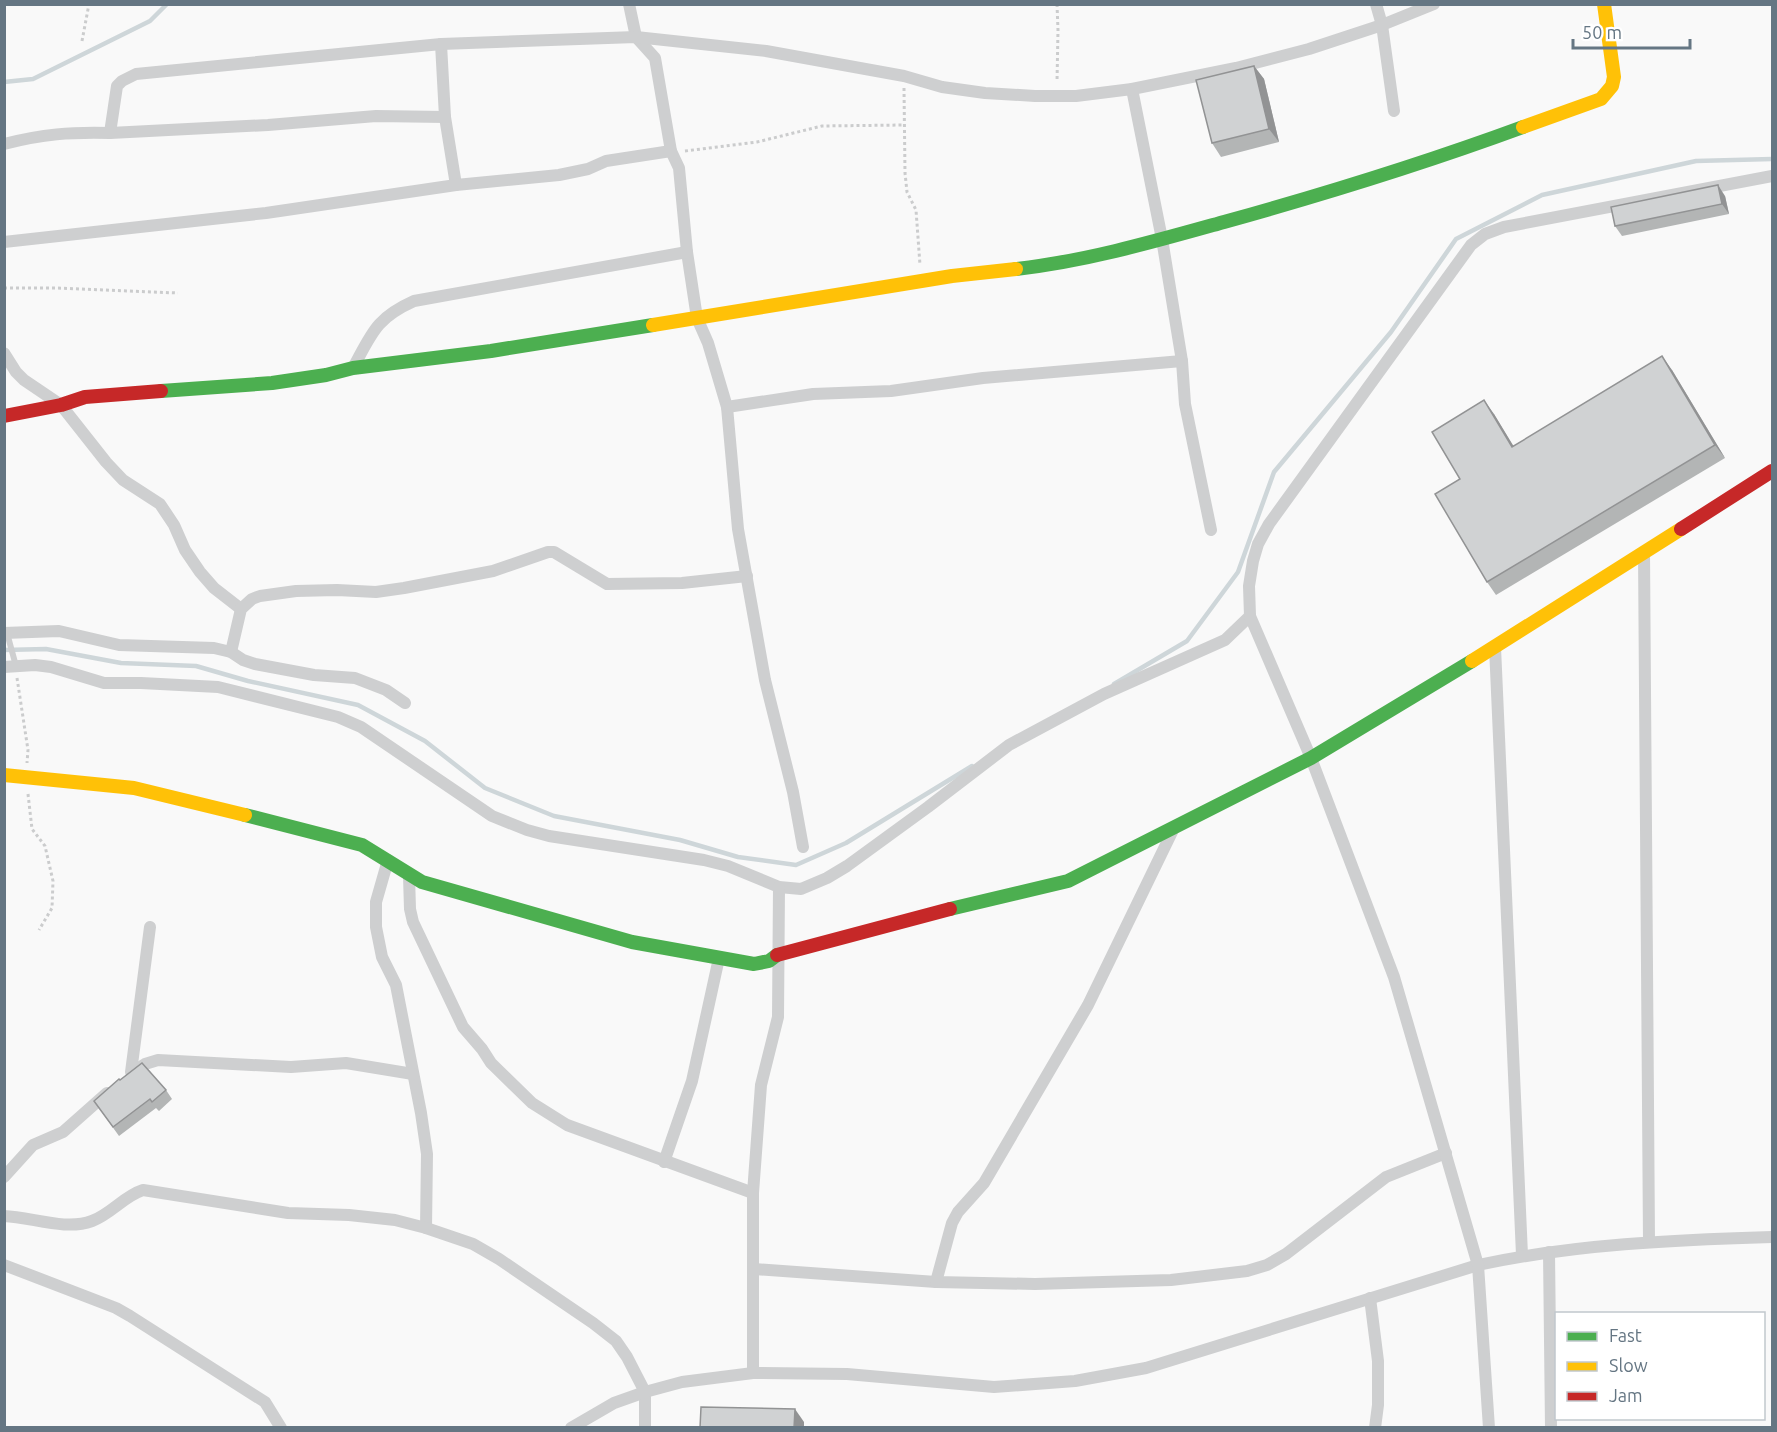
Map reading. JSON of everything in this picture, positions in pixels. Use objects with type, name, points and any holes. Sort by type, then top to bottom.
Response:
[{"type":"street","points":[[629,4],[636,37],[655,58],[671,151],[680,168],[687,252],[697,318],[708,343],[727,407],[738,529],[765,680],[793,792],[803,847]]},
{"type":"street","points":[[1376,4],[1382,25],[1394,111]]},
{"type":"street","points":[[110,133],[117,86],[136,74],[441,44],[636,37],[766,51],[904,76],[942,87],[985,93],[1057,96],[1101,94],[1277,57],[1382,25],[1434,4]]},
{"type":"street","points":[[4,416],[61,405],[85,397],[272,383],[326,375],[353,368],[491,351],[952,276],[1085,259],[1275,208],[1466,148],[1601,99],[1612,86],[1614,77],[1604,4]]},
{"type":"street","points":[[441,44],[445,117],[456,185]]},
{"type":"street","points":[[1132,89],[1162,239],[1182,361],[1185,404],[1211,530]]},
{"type":"street","points":[[4,144],[35,136],[70,132],[110,133],[268,125],[376,116],[445,117]]},
{"type":"street","points":[[4,242],[266,213],[456,185],[559,175],[588,169],[606,161],[671,151]]},
{"type":"street","points":[[1488,1428],[1478,1265],[1394,977],[1311,758],[1250,616],[1248,586],[1253,561],[1258,544],[1269,524],[1471,245],[1485,234],[1504,226],[1773,176]]},
{"type":"street","points":[[353,368],[373,330],[385,317],[414,301],[687,252]]},
{"type":"street","points":[[4,353],[24,380],[61,405],[123,480],[160,504],[200,572],[214,588],[241,609]]},
{"type":"street","points":[[727,407],[813,394],[891,391],[983,378],[1182,361]]},
{"type":"street","points":[[4,775],[134,788],[364,846],[422,882],[632,942],[754,964],[769,961],[778,954],[920,916],[1056,885],[1173,830],[1311,758],[1495,647],[1773,471]]},
{"type":"street","points":[[231,652],[241,609],[252,599],[260,596],[296,591],[376,592],[404,588],[493,571],[554,552],[607,584],[682,583],[747,576]]},
{"type":"street","points":[[1644,552],[1649,1241]]},
{"type":"street","points":[[10,667],[35,665],[51,667],[104,683],[218,687],[338,717],[361,727],[492,816],[527,830],[549,836],[704,860],[728,866],[778,887],[801,889],[847,866],[1009,745],[1104,694],[1225,640],[1250,616]]},
{"type":"street","points":[[6,630],[59,631],[119,645],[214,648],[231,652],[255,664],[314,675],[354,678],[386,690],[405,703]]},
{"type":"street","points":[[1495,647],[1522,1256]]},
{"type":"street","points":[[936,1282],[955,1218],[984,1183],[1088,1005],[1173,830]]},
{"type":"street","points":[[388,860],[376,902],[376,927],[382,957],[396,985],[427,1154],[426,1228]]},
{"type":"street","points":[[409,876],[410,909],[413,922],[463,1027],[491,1063],[532,1103],[567,1125],[753,1193]]},
{"type":"street","points":[[753,1373],[753,1193],[761,1085],[778,1017],[778,887]]},
{"type":"street","points":[[123,1080],[150,927]]},
{"type":"street","points":[[664,1162],[692,1082],[719,958]]},
{"type":"street","points":[[4,1177],[33,1146],[63,1132],[123,1080],[145,1064],[158,1060],[291,1067],[346,1063],[413,1074]]},
{"type":"street","points":[[754,1269],[936,1282],[1117,1283],[1171,1280],[1247,1271],[1267,1265],[1286,1254],[1386,1177],[1446,1153]]},
{"type":"street","points":[[4,1215],[65,1224],[90,1222],[113,1210],[134,1193],[143,1190],[288,1213],[349,1215],[395,1220],[426,1228],[472,1244],[499,1258],[616,1341],[645,1392],[645,1428]]},
{"type":"street","points":[[571,1428],[614,1403],[645,1392],[681,1382],[753,1373],[847,1374],[993,1387],[1075,1381],[1146,1368],[1478,1265],[1549,1252],[1649,1241],[1773,1237]]},
{"type":"street","points":[[1549,1252],[1551,1428]]},
{"type":"street","points":[[4,1265],[116,1308],[130,1316],[265,1402],[281,1428]]},
{"type":"street","points":[[1370,1299],[1378,1360],[1378,1405],[1375,1428]]},
{"type":"lane","points":[[6,630],[10,667]]},
{"type":"path","points":[[82,41],[89,4]]},
{"type":"path","points":[[1057,4],[1057,96]]},
{"type":"path","points":[[904,76],[904,173],[907,192],[916,210],[921,282]]},
{"type":"path","points":[[671,151],[694,151],[757,142],[822,126],[904,125]]},
{"type":"path","points":[[4,288],[178,293]]},
{"type":"path","points":[[10,667],[28,750],[27,776],[32,829],[45,846],[53,881],[52,909],[39,930]]},
{"type":"building","points":[[1254,66],[1269,129],[1212,143],[1196,80]]},
{"type":"building","points":[[1718,185],[1722,204],[1615,226],[1611,207]]},
{"type":"building","points":[[1662,356],[1715,445],[1487,582],[1435,494],[1460,479],[1432,432],[1484,400],[1512,447]]},
{"type":"building","points":[[142,1063],[166,1090],[152,1102],[150,1099],[113,1127],[94,1101]]},
{"type":"building","points":[[701,1407],[795,1409],[794,1428],[700,1428]]},
{"type":"waterway","points":[[4,82],[33,79],[150,21],[167,4]]},
{"type":"waterway","points":[[1114,684],[1187,641],[1238,572],[1274,472],[1391,332],[1456,239],[1542,195],[1696,161],[1772,159]]},
{"type":"waterway","points":[[4,650],[46,649],[121,663],[196,666],[248,681],[358,705],[425,741],[485,788],[554,816],[680,840],[738,857],[796,865],[846,843],[972,766]]},
{"type":"traffic: fast","points":[[1016,269],[1095,256],[1224,222],[1375,178],[1523,127]]},
{"type":"traffic: fast","points":[[161,391],[272,383],[326,375],[353,368],[491,351],[653,325]]},
{"type":"traffic: fast","points":[[950,909],[1068,881],[1311,758],[1472,661]]},
{"type":"traffic: fast","points":[[245,815],[362,845],[422,882],[632,942],[754,964],[769,961],[777,955]]},
{"type":"traffic: slow","points":[[1523,127],[1601,99],[1612,86],[1614,77],[1604,4]]},
{"type":"traffic: slow","points":[[653,325],[952,276],[1016,269]]},
{"type":"traffic: slow","points":[[1472,661],[1681,529]]},
{"type":"traffic: slow","points":[[4,775],[134,788],[245,815]]},
{"type":"traffic: jam","points":[[4,416],[61,405],[85,397],[161,391]]},
{"type":"traffic: jam","points":[[1681,529],[1772,471]]},
{"type":"traffic: jam","points":[[777,955],[950,909]]}]
